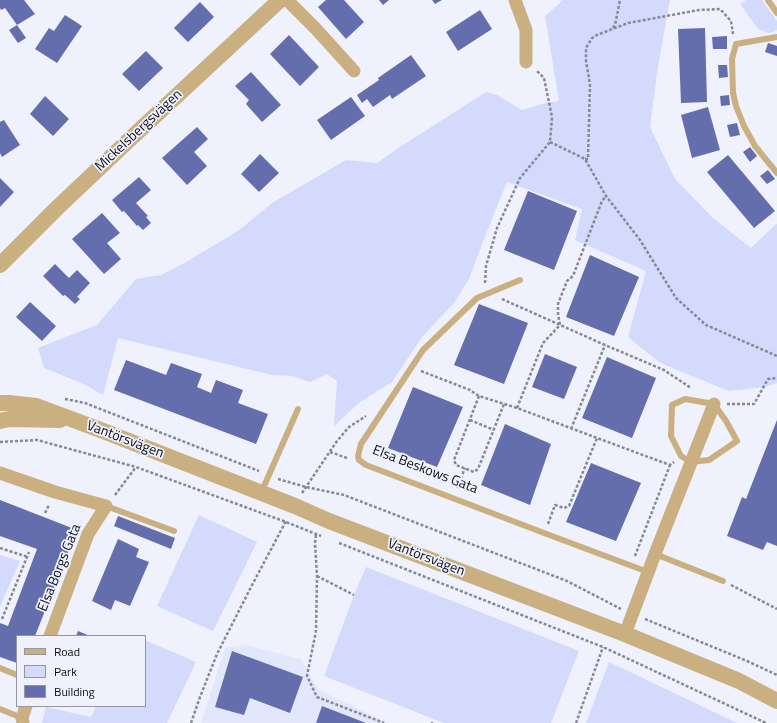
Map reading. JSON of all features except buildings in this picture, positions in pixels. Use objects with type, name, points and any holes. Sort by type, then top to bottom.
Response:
[{"type":"street","points":[[515,0],[526,30],[526,62]]},
{"type":"street","points":[[276,2],[316,29],[354,71]]},
{"type":"street","name":"Mickelsbergsvägen","points":[[0,265],[57,208],[276,2]]},
{"type":"street","name":"Vantörsvägen","points":[[0,403],[9,402],[36,406],[98,429],[344,526],[625,634],[739,681],[777,701]]},
{"type":"street","points":[[625,634],[655,554],[686,459],[714,404]]},
{"type":"street","name":"Vantörsvägen","points":[[0,421],[10,419],[74,420]]},
{"type":"street","points":[[0,473],[55,492],[106,506]]},
{"type":"street","name":"Elsa Borgs Gata","points":[[50,635],[88,534],[106,506]]},
{"type":"lane","points":[[768,0],[777,13]]},
{"type":"lane","points":[[777,37],[736,44],[732,59],[733,93],[736,106],[744,126],[755,146],[777,173]]},
{"type":"lane","name":"Elsa Beskows Gata","points":[[520,280],[477,298],[423,350],[361,444],[358,456],[359,460],[366,465],[544,534],[648,572]]},
{"type":"lane","points":[[685,399],[714,404],[738,441],[709,460],[686,459],[671,436],[672,405],[685,399]]},
{"type":"lane","points":[[261,493],[298,409]]},
{"type":"lane","points":[[106,506],[174,531]]},
{"type":"lane","points":[[655,554],[723,581]]},
{"type":"lane","points":[[0,668],[16,676]]},
{"type":"lane","points":[[0,709],[24,716]]},
{"type":"path","points":[[613,28],[615,25],[620,0]]},
{"type":"path","points":[[585,159],[588,159],[590,84],[586,61],[586,48],[592,38],[628,23],[698,10],[720,9],[731,21],[736,44]]},
{"type":"path","points":[[526,62],[544,78],[552,118],[550,142],[520,178],[497,228],[486,266],[485,284],[490,292],[504,301],[664,370],[714,404],[754,404],[768,378],[777,378]]},
{"type":"path","points":[[550,142],[585,159],[606,196],[640,240],[676,298],[706,325],[777,356]]},
{"type":"path","points":[[560,325],[558,304],[567,281],[573,276],[602,201],[606,196]]},
{"type":"path","points":[[516,408],[543,343],[560,325]]},
{"type":"path","points":[[571,429],[605,345]]},
{"type":"path","points":[[411,367],[470,390],[479,396],[516,408],[670,465],[686,459]]},
{"type":"path","points":[[479,396],[454,460],[456,465],[474,472],[478,469],[504,404]]},
{"type":"path","points":[[62,398],[85,403],[274,478],[344,495],[560,578],[618,607]]},
{"type":"path","points":[[191,723],[218,654],[250,589],[306,487],[337,441],[349,427],[377,409],[382,411]]},
{"type":"path","points":[[470,420],[494,430]]},
{"type":"path","points":[[544,534],[555,505],[564,508],[569,506],[597,438]]},
{"type":"path","points":[[0,442],[37,440],[136,466],[286,522],[324,538]]},
{"type":"path","points":[[330,452],[347,458],[358,456]]},
{"type":"path","points":[[631,566],[670,465]]},
{"type":"path","points":[[106,506],[136,466]]},
{"type":"path","points":[[454,498],[465,468]]},
{"type":"path","points":[[316,535],[316,631],[308,676],[317,697],[384,723]]},
{"type":"path","points":[[339,543],[603,647],[766,723]]},
{"type":"path","points":[[0,548],[28,557]]},
{"type":"path","points":[[2,619],[29,552]]},
{"type":"path","points":[[317,576],[354,595]]},
{"type":"path","points":[[723,581],[777,609]]},
{"type":"path","points":[[642,618],[777,675]]},
{"type":"path","points":[[576,723],[603,647]]},
{"type":"shaded area","points":[[246,645],[301,659],[319,690],[388,723],[201,723],[225,648]]},
{"type":"green space","points":[[563,0],[670,0],[658,66],[650,127],[675,179],[713,218],[751,248],[777,224],[777,383],[764,387],[729,391],[660,363],[628,337],[646,271],[575,240],[582,209],[507,182],[469,279],[454,303],[422,337],[392,382],[360,402],[334,426],[337,381],[327,374],[310,382],[292,376],[272,375],[118,338],[103,395],[84,384],[44,368],[38,348],[97,325],[136,279],[161,275],[186,262],[238,231],[272,203],[346,160],[377,163],[486,92],[497,95],[522,110],[545,103],[559,101],[545,16]]},
{"type":"green space","points":[[746,0],[762,0],[777,21],[777,30],[769,33],[758,29],[740,4]]},
{"type":"green space","points":[[199,515],[257,542],[213,631],[157,606]]},
{"type":"green space","points":[[0,555],[20,561],[0,606]]},
{"type":"green space","points":[[366,567],[579,651],[551,723],[444,723],[324,676]]},
{"type":"green space","points":[[146,640],[196,662],[167,723],[42,723],[46,707],[91,717],[96,707],[146,707]]},
{"type":"green space","points":[[609,662],[737,723],[586,723]]}]
